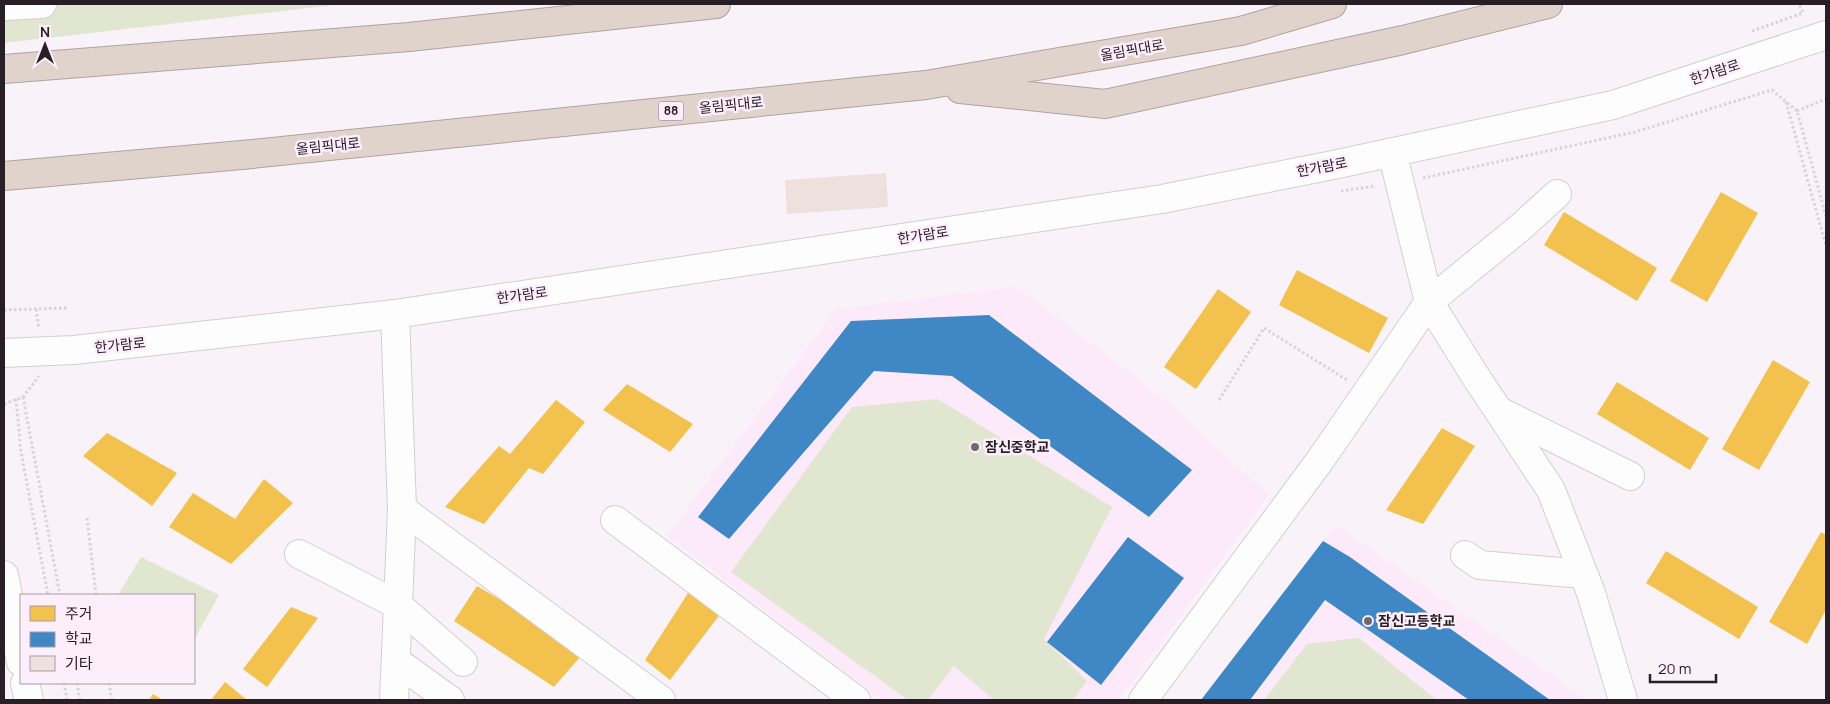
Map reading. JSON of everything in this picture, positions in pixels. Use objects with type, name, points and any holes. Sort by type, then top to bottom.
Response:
[{"type":"highway","points":[[4,69],[409,37],[716,4]]},
{"type":"highway","name":"올림픽대로","points":[[4,176],[242,155],[926,85],[1241,32],[1332,4]]},
{"type":"highway","points":[[926,85],[1105,104],[1403,40],[1548,4]]},
{"type":"street","points":[[4,6],[42,4]]},
{"type":"street","name":"한가람로","points":[[4,353],[74,350],[395,314],[1162,199],[1613,106],[1824,43]]},
{"type":"street","points":[[1392,152],[1429,302],[1497,410],[1551,490],[1583,574],[1623,700]]},
{"type":"street","points":[[1143,700],[1321,458],[1429,302],[1558,194]]},
{"type":"street","points":[[394,700],[402,509],[395,314]]},
{"type":"street","points":[[1497,410],[1630,476]]},
{"type":"street","points":[[402,509],[660,700]]},
{"type":"street","points":[[615,520],[856,700]]},
{"type":"street","points":[[299,554],[398,606],[463,662]]},
{"type":"street","points":[[1465,555],[1480,566],[1583,574]]},
{"type":"street","points":[[4,574],[20,657]]},
{"type":"street","points":[[396,661],[450,700]]},
{"type":"street","points":[[26,684],[29,700]]},
{"type":"path","points":[[1749,32],[1803,13],[1800,4]]},
{"type":"path","points":[[1753,96],[1772,90],[1797,111],[1826,216]]},
{"type":"path","points":[[1797,111],[1826,99]]},
{"type":"path","points":[[1785,101],[1826,246]]},
{"type":"path","points":[[4,310],[68,308]]},
{"type":"path","points":[[1219,400],[1264,328],[1367,392]]},
{"type":"path","points":[[4,404],[23,397],[44,370]]},
{"type":"path","points":[[23,397],[60,594]]},
{"type":"path","points":[[16,399],[21,452],[48,594]]},
{"type":"path","points":[[87,518],[96,594]]},
{"type":"path","points":[[64,684],[67,700]]},
{"type":"path","points":[[77,684],[80,700]]},
{"type":"path","points":[[109,684],[112,700]]},
{"type":"shaded area","name":"잠신중학교","points":[[1016,286],[1165,400],[1269,495],[1119,700],[882,700],[667,536],[836,309]]},
{"type":"shaded area","name":"잠신고등학교","points":[[1336,525],[1587,700],[1201,700]]},
{"type":"green space","points":[[4,4],[344,4],[4,43]]},
{"type":"green space","points":[[938,399],[1112,507],[1044,639],[1087,681],[1073,700],[994,700],[954,666],[928,700],[908,700],[731,572],[852,407]]},
{"type":"green space","points":[[141,557],[219,595],[195,638],[195,594],[119,594]]},
{"type":"green space","points":[[1359,638],[1437,700],[1264,700],[1307,644]]},
{"type":"building: 주거","points":[[1721,192],[1758,213],[1707,302],[1670,281]]},
{"type":"building: 주거","points":[[1564,212],[1657,268],[1637,301],[1544,245]]},
{"type":"building: 주거","points":[[1297,270],[1388,318],[1369,353],[1279,305]]},
{"type":"building: 주거","points":[[1218,289],[1251,312],[1196,389],[1164,367]]},
{"type":"building: 주거","points":[[1773,360],[1810,382],[1759,470],[1722,449]]},
{"type":"building: 주거","points":[[1617,382],[1709,438],[1690,470],[1597,414]]},
{"type":"building: 주거","points":[[627,384],[693,424],[670,452],[603,410]]},
{"type":"building: 주거","points":[[556,400],[585,422],[543,474],[529,468],[484,524],[445,507],[499,446],[510,454]]},
{"type":"building: 주거","points":[[1442,428],[1475,446],[1423,524],[1386,510]]},
{"type":"building: 주거","points":[[107,433],[177,473],[152,506],[83,456]]},
{"type":"building: 주거","points":[[264,479],[293,503],[231,564],[169,527],[193,493],[235,519]]},
{"type":"building: 주거","points":[[1821,532],[1826,535],[1826,610],[1807,644],[1769,622]]},
{"type":"building: 주거","points":[[1666,551],[1758,607],[1739,639],[1646,583]]},
{"type":"building: 주거","points":[[477,586],[586,650],[554,687],[454,621]]},
{"type":"building: 주거","points":[[690,590],[721,613],[670,680],[645,660]]},
{"type":"building: 주거","points":[[291,607],[318,618],[267,687],[243,669]]},
{"type":"building: 주거","points":[[225,682],[247,700],[211,700]]},
{"type":"building: 주거","points":[[153,694],[163,700],[149,700]]},
{"type":"building: 학교","points":[[989,315],[1192,470],[1149,517],[952,376],[874,371],[729,539],[698,517],[851,321]]},
{"type":"building: 학교","points":[[1128,537],[1184,578],[1101,685],[1047,642]]},
{"type":"building: 학교","points":[[1323,541],[1350,557],[1550,700],[1469,700],[1325,600],[1250,700],[1201,700]]},
{"type":"building: 기타","points":[[886,173],[888,207],[787,214],[785,180]]},
{"type":"place","name":"잠신중학교","points":[[975,447]]},
{"type":"place","name":"잠신고등학교","points":[[1368,621]]}]
